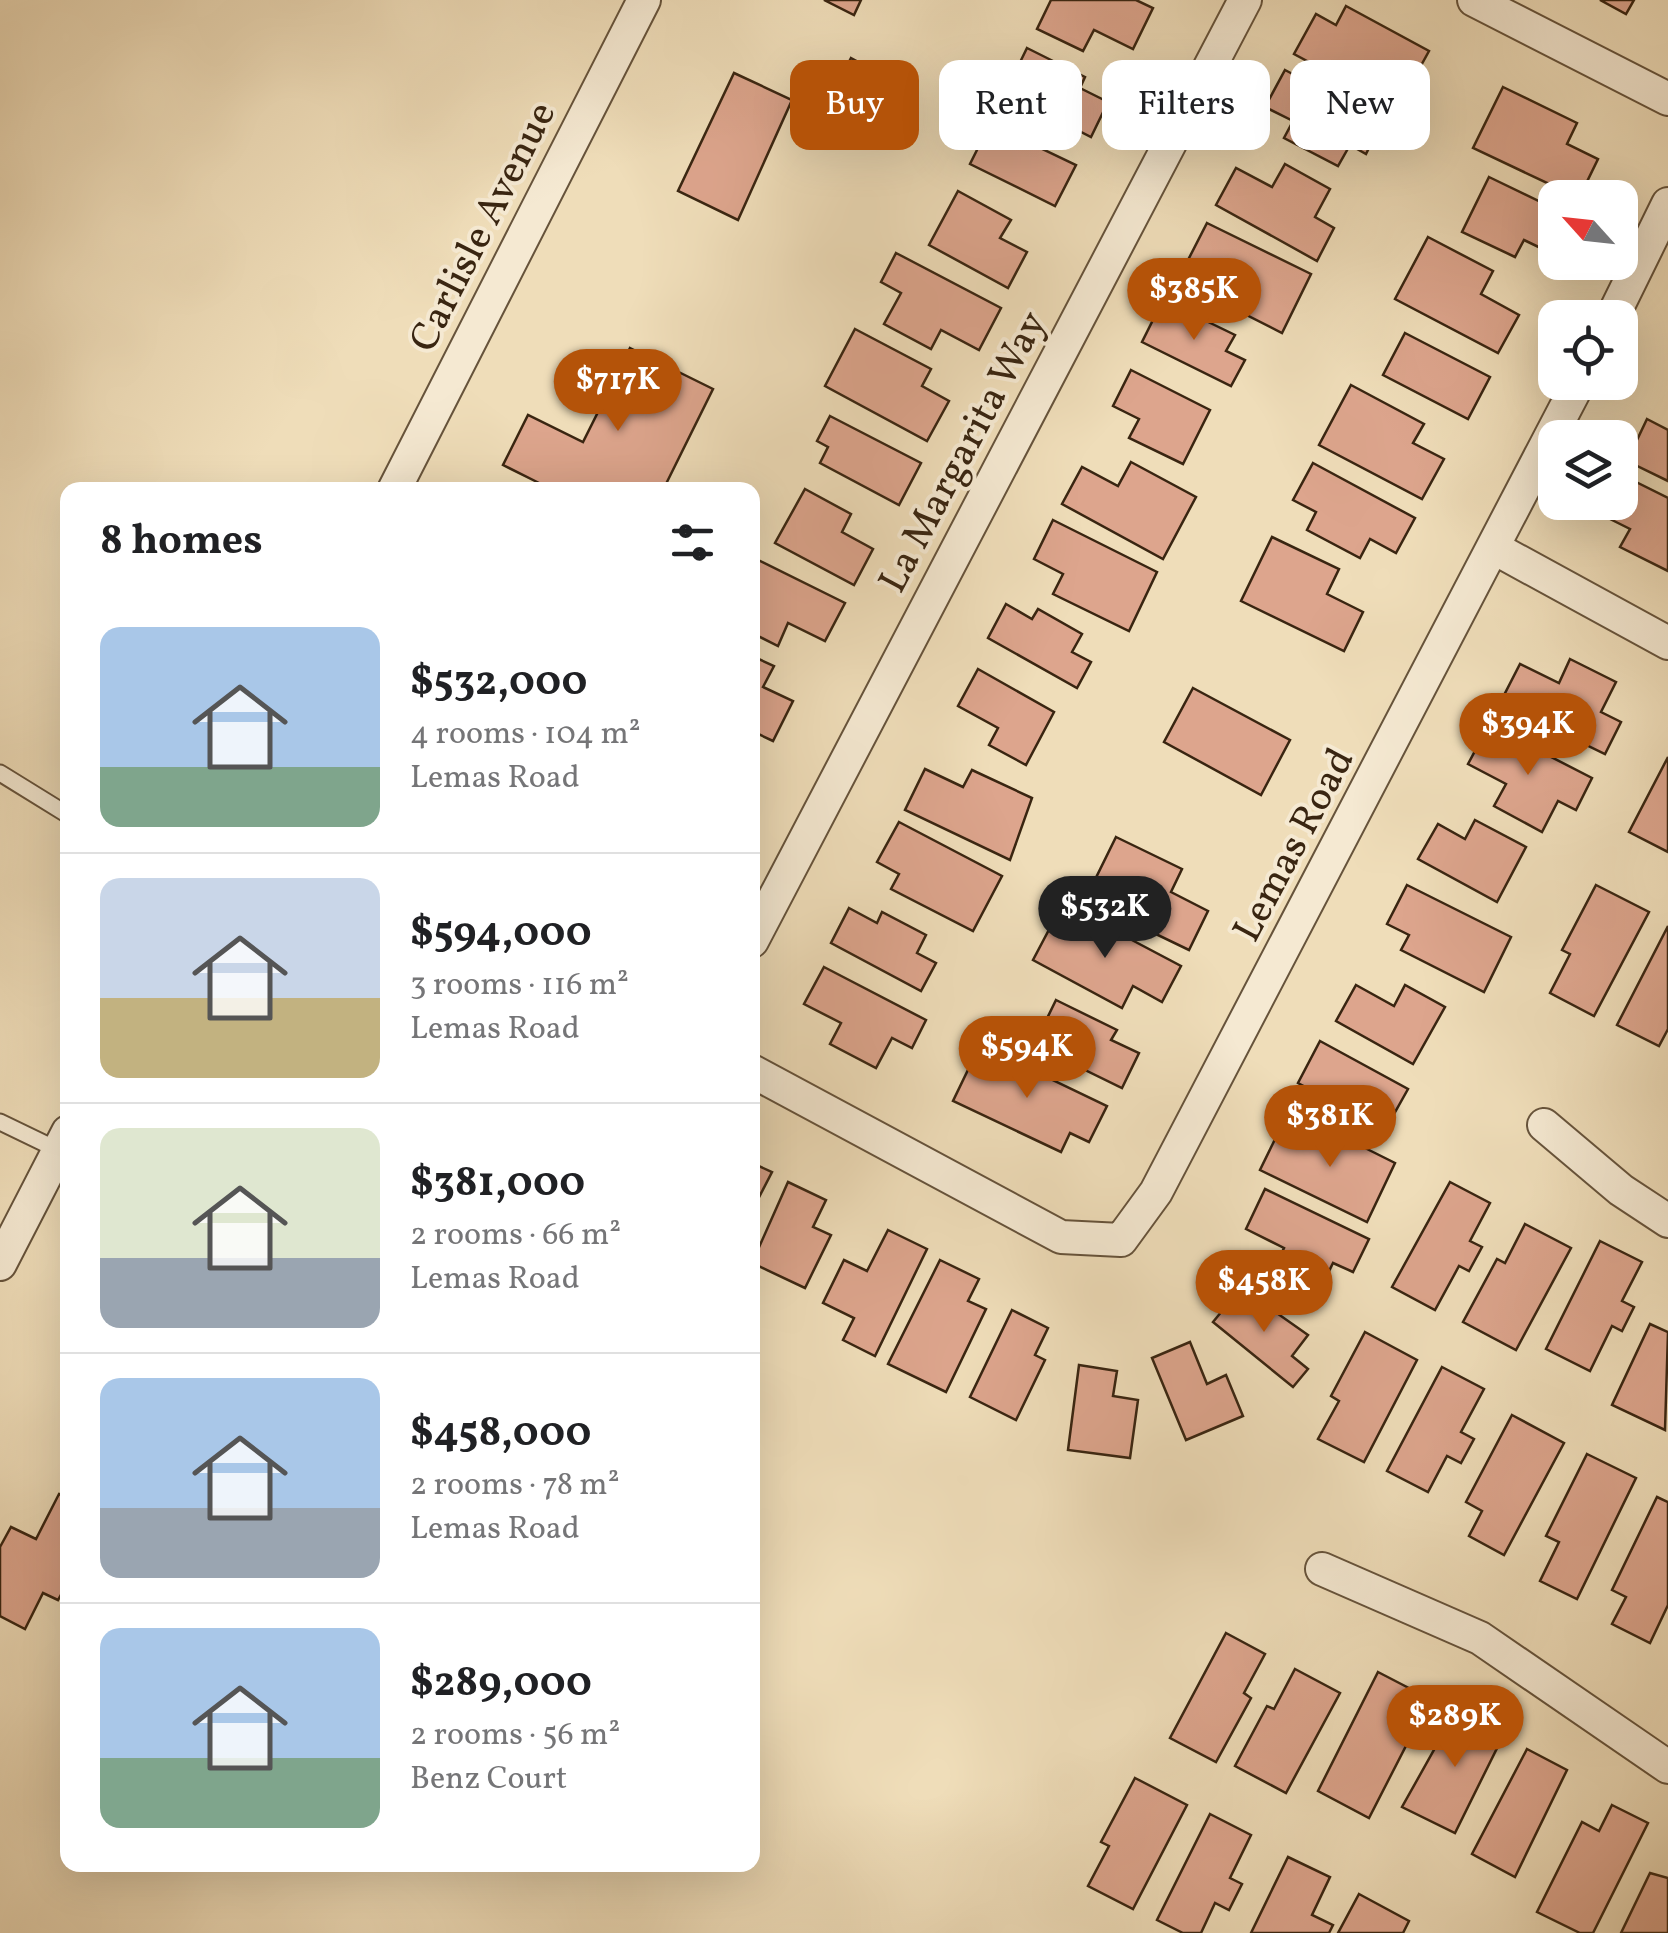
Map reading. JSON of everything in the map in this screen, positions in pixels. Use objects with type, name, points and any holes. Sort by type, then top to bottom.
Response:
[{"type":"street","name":"Carlisle Avenue","points":[[398,482],[644,0]]},
{"type":"street","name":"La Margarita Way","points":[[760,926],[1244,0]]},
{"type":"street","points":[[1474,0],[1668,99]]},
{"type":"street","points":[[1621,300],[1668,204]]},
{"type":"street","name":"Lemas Road","points":[[760,1075],[1061,1237],[1121,1240],[1156,1192],[1496,549],[1570,400]]},
{"type":"street","points":[[1496,549],[1668,643]]},
{"type":"street","points":[[1544,1125],[1621,1190],[1668,1220]]},
{"type":"street","points":[[0,1264],[60,1147]]},
{"type":"street","points":[[1322,1569],[1480,1638],[1668,1766]]},
{"type":"lane","points":[[0,772],[60,811]]},
{"type":"lane","points":[[0,1122],[60,1140]]},
{"type":"building","points":[[824,0],[861,0],[854,15]]},
{"type":"building","points":[[1051,0],[1136,0],[1153,8],[1133,49],[1094,30],[1083,51],[1037,29]]},
{"type":"building","points":[[1600,0],[1634,0],[1626,14]]},
{"type":"building","points":[[1346,6],[1429,51],[1424,60],[1305,60],[1294,54],[1316,14],[1336,25]]},
{"type":"building","points":[[1027,48],[1051,60],[1021,60]]},
{"type":"building","points":[[1285,70],[1290,73],[1290,120],[1270,110],[1270,98]]},
{"type":"building","points":[[734,73],[790,99],[738,220],[678,191]]},
{"type":"building","points":[[1503,87],[1577,123],[1567,144],[1598,159],[1588,180],[1541,180],[1473,148]]},
{"type":"building","points":[[1082,89],[1102,99],[1102,114],[1091,137],[1082,132]]},
{"type":"building","points":[[977,150],[1045,150],[1076,165],[1055,206],[970,164]]},
{"type":"building","points":[[1307,150],[1347,150],[1338,166]]},
{"type":"building","points":[[1285,164],[1330,189],[1315,217],[1334,228],[1317,261],[1216,205],[1236,168],[1272,187]]},
{"type":"building","points":[[1489,177],[1538,201],[1538,247],[1524,240],[1515,257],[1462,232]]},
{"type":"building","points":[[958,191],[1011,220],[1000,238],[1027,252],[1008,288],[929,245]]},
{"type":"building","points":[[1207,223],[1311,274],[1282,333],[1207,295],[1216,276],[1187,262]]},
{"type":"building","points":[[1428,237],[1493,271],[1481,294],[1519,315],[1498,353],[1395,299]]},
{"type":"building","points":[[896,253],[1001,308],[979,350],[941,330],[931,349],[884,324],[901,293],[881,282]]},
{"type":"building","points":[[1163,300],[1235,335],[1226,351],[1245,360],[1231,386],[1142,342]]},
{"type":"building","points":[[855,329],[931,369],[922,386],[949,401],[927,441],[825,386]]},
{"type":"building","points":[[1405,333],[1490,377],[1468,419],[1383,375]]},
{"type":"building","points":[[630,348],[713,389],[667,482],[537,482],[503,465],[528,415],[583,442]]},
{"type":"building","points":[[1131,370],[1210,410],[1183,464],[1129,438],[1139,419],[1113,406]]},
{"type":"building","points":[[1351,385],[1424,424],[1413,443],[1444,459],[1422,499],[1319,445]]},
{"type":"building","points":[[830,416],[921,463],[899,505],[820,463],[828,447],[817,441]]},
{"type":"building","points":[[1647,419],[1668,430],[1668,481],[1638,466],[1638,438]]},
{"type":"building","points":[[1131,462],[1196,497],[1163,559],[1062,504],[1082,467],[1118,486]]},
{"type":"building","points":[[1313,463],[1415,518],[1396,553],[1370,539],[1360,558],[1307,530],[1316,512],[1293,500]]},
{"type":"building","points":[[1638,483],[1668,498],[1668,571],[1620,547],[1630,529],[1612,520],[1638,520]]},
{"type":"building","points":[[805,489],[851,514],[842,532],[873,549],[854,585],[775,543]]},
{"type":"building","points":[[1053,520],[1157,572],[1129,631],[1053,594],[1063,574],[1034,559]]},
{"type":"building","points":[[1272,537],[1339,569],[1327,594],[1363,612],[1344,651],[1241,601]]},
{"type":"building","points":[[760,561],[845,603],[825,641],[788,623],[778,646],[760,637]]},
{"type":"building","points":[[1006,604],[1032,619],[1038,609],[1082,634],[1072,652],[1091,662],[1077,688],[988,638]]},
{"type":"building","points":[[1570,659],[1616,682],[1601,712],[1621,722],[1605,754],[1500,703],[1520,664],[1559,683]]},
{"type":"building","points":[[760,660],[774,666],[763,687],[793,701],[773,741],[760,735]]},
{"type":"building","points":[[978,669],[1054,712],[1026,765],[989,745],[998,728],[958,706]]},
{"type":"building","points":[[1193,688],[1290,740],[1261,795],[1164,742]]},
{"type":"building","points":[[1489,725],[1592,778],[1576,810],[1558,801],[1542,832],[1494,806],[1506,784],[1468,764]]},
{"type":"building","points":[[1668,757],[1668,852],[1629,832]]},
{"type":"building","points":[[925,769],[963,787],[972,770],[1032,798],[1010,860],[905,810]]},
{"type":"building","points":[[1475,820],[1526,847],[1497,902],[1418,859],[1438,824],[1465,839]]},
{"type":"building","points":[[899,822],[1002,876],[973,931],[891,889],[899,874],[877,862]]},
{"type":"building","points":[[1116,837],[1182,869],[1171,892],[1208,911],[1189,950],[1085,900]]},
{"type":"building","points":[[1407,885],[1511,937],[1484,992],[1401,950],[1409,935],[1387,924]]},
{"type":"building","points":[[1596,885],[1649,912],[1594,1016],[1550,993],[1570,954],[1562,950]]},
{"type":"building","points":[[849,908],[877,923],[882,912],[926,935],[917,953],[936,963],[921,991],[831,943]]},
{"type":"building","points":[[1077,911],[1181,966],[1162,1002],[1133,986],[1122,1008],[1033,960],[1052,924],[1066,932]]},
{"type":"building","points":[[1668,926],[1668,1029],[1659,1046],[1617,1025]]},
{"type":"building","points":[[824,967],[926,1020],[912,1048],[892,1038],[876,1068],[830,1044],[841,1023],[804,1004]]},
{"type":"building","points":[[1356,985],[1394,1006],[1405,985],[1445,1007],[1413,1064],[1336,1021]]},
{"type":"building","points":[[1056,1000],[1117,1030],[1111,1040],[1139,1053],[1122,1088],[1034,1045]]},
{"type":"building","points":[[1320,1041],[1408,1089],[1385,1130],[1298,1083]]},
{"type":"building","points":[[980,1045],[1107,1106],[1089,1142],[1070,1133],[1061,1152],[953,1101]]},
{"type":"building","points":[[1319,1125],[1395,1163],[1367,1222],[1260,1170],[1280,1129],[1310,1143]]},
{"type":"building","points":[[760,1167],[772,1172],[760,1195]]},
{"type":"building","points":[[788,1182],[826,1200],[813,1227],[831,1235],[805,1288],[760,1267],[760,1245]]},
{"type":"building","points":[[1450,1182],[1490,1203],[1470,1241],[1482,1247],[1469,1271],[1459,1266],[1435,1310],[1392,1287]]},
{"type":"building","points":[[1265,1189],[1369,1239],[1353,1272],[1333,1263],[1318,1294],[1272,1272],[1284,1248],[1246,1229]]},
{"type":"building","points":[[1525,1224],[1571,1248],[1516,1350],[1463,1322],[1497,1259],[1505,1263]]},
{"type":"building","points":[[888,1230],[927,1249],[875,1356],[843,1340],[854,1318],[823,1303],[844,1260],[867,1271]]},
{"type":"building","points":[[1600,1241],[1642,1262],[1622,1301],[1634,1307],[1622,1331],[1612,1326],[1590,1371],[1546,1349]]},
{"type":"building","points":[[940,1260],[979,1279],[968,1301],[986,1309],[946,1392],[888,1364]]},
{"type":"building","points":[[1241,1288],[1308,1335],[1292,1356],[1308,1369],[1293,1387],[1213,1322]]},
{"type":"building","points":[[1012,1310],[1048,1328],[1035,1355],[1045,1360],[1016,1420],[970,1397]]},
{"type":"building","points":[[1650,1324],[1668,1332],[1665,1430],[1612,1405]]},
{"type":"building","points":[[1365,1332],[1417,1360],[1364,1462],[1318,1439],[1339,1401],[1331,1396]]},
{"type":"building","points":[[1190,1342],[1207,1384],[1226,1375],[1243,1416],[1186,1440],[1152,1358]]},
{"type":"building","points":[[1079,1365],[1117,1371],[1113,1396],[1138,1400],[1130,1458],[1068,1450]]},
{"type":"building","points":[[1442,1367],[1484,1389],[1461,1432],[1474,1439],[1461,1463],[1447,1456],[1428,1492],[1387,1471]]},
{"type":"building","points":[[1512,1415],[1564,1443],[1504,1555],[1469,1536],[1482,1511],[1466,1502]]},
{"type":"building","points":[[1587,1454],[1636,1478],[1577,1599],[1540,1581],[1559,1542],[1546,1536]]},
{"type":"building","points":[[60,1494],[60,1596],[58,1600],[43,1593],[25,1629],[0,1616],[0,1547],[11,1527],[36,1539]]},
{"type":"building","points":[[1657,1497],[1668,1502],[1668,1605],[1650,1643],[1612,1624],[1626,1597],[1612,1590]]},
{"type":"building","points":[[1226,1633],[1265,1654],[1244,1693],[1251,1698],[1216,1762],[1170,1738]]},
{"type":"building","points":[[1295,1669],[1340,1693],[1286,1793],[1235,1766],[1267,1706],[1274,1709]]},
{"type":"building","points":[[1378,1672],[1430,1699],[1369,1818],[1318,1791]]},
{"type":"building","points":[[1458,1707],[1506,1730],[1455,1833],[1402,1807]]},
{"type":"building","points":[[1527,1749],[1567,1770],[1515,1877],[1472,1854]]},
{"type":"building","points":[[1135,1778],[1187,1805],[1133,1909],[1088,1886],[1109,1846],[1101,1842]]},
{"type":"building","points":[[1612,1805],[1648,1823],[1593,1933],[1580,1933],[1537,1912],[1582,1822],[1599,1831]]},
{"type":"building","points":[[1210,1814],[1251,1835],[1230,1878],[1242,1884],[1229,1910],[1215,1903],[1201,1933],[1183,1933],[1157,1920]]},
{"type":"building","points":[[1288,1857],[1330,1877],[1312,1915],[1333,1925],[1329,1933],[1251,1933]]},
{"type":"building","points":[[1650,1873],[1668,1878],[1668,1933],[1621,1933]]},
{"type":"building","points":[[1359,1894],[1409,1921],[1403,1933],[1338,1933]]}]
